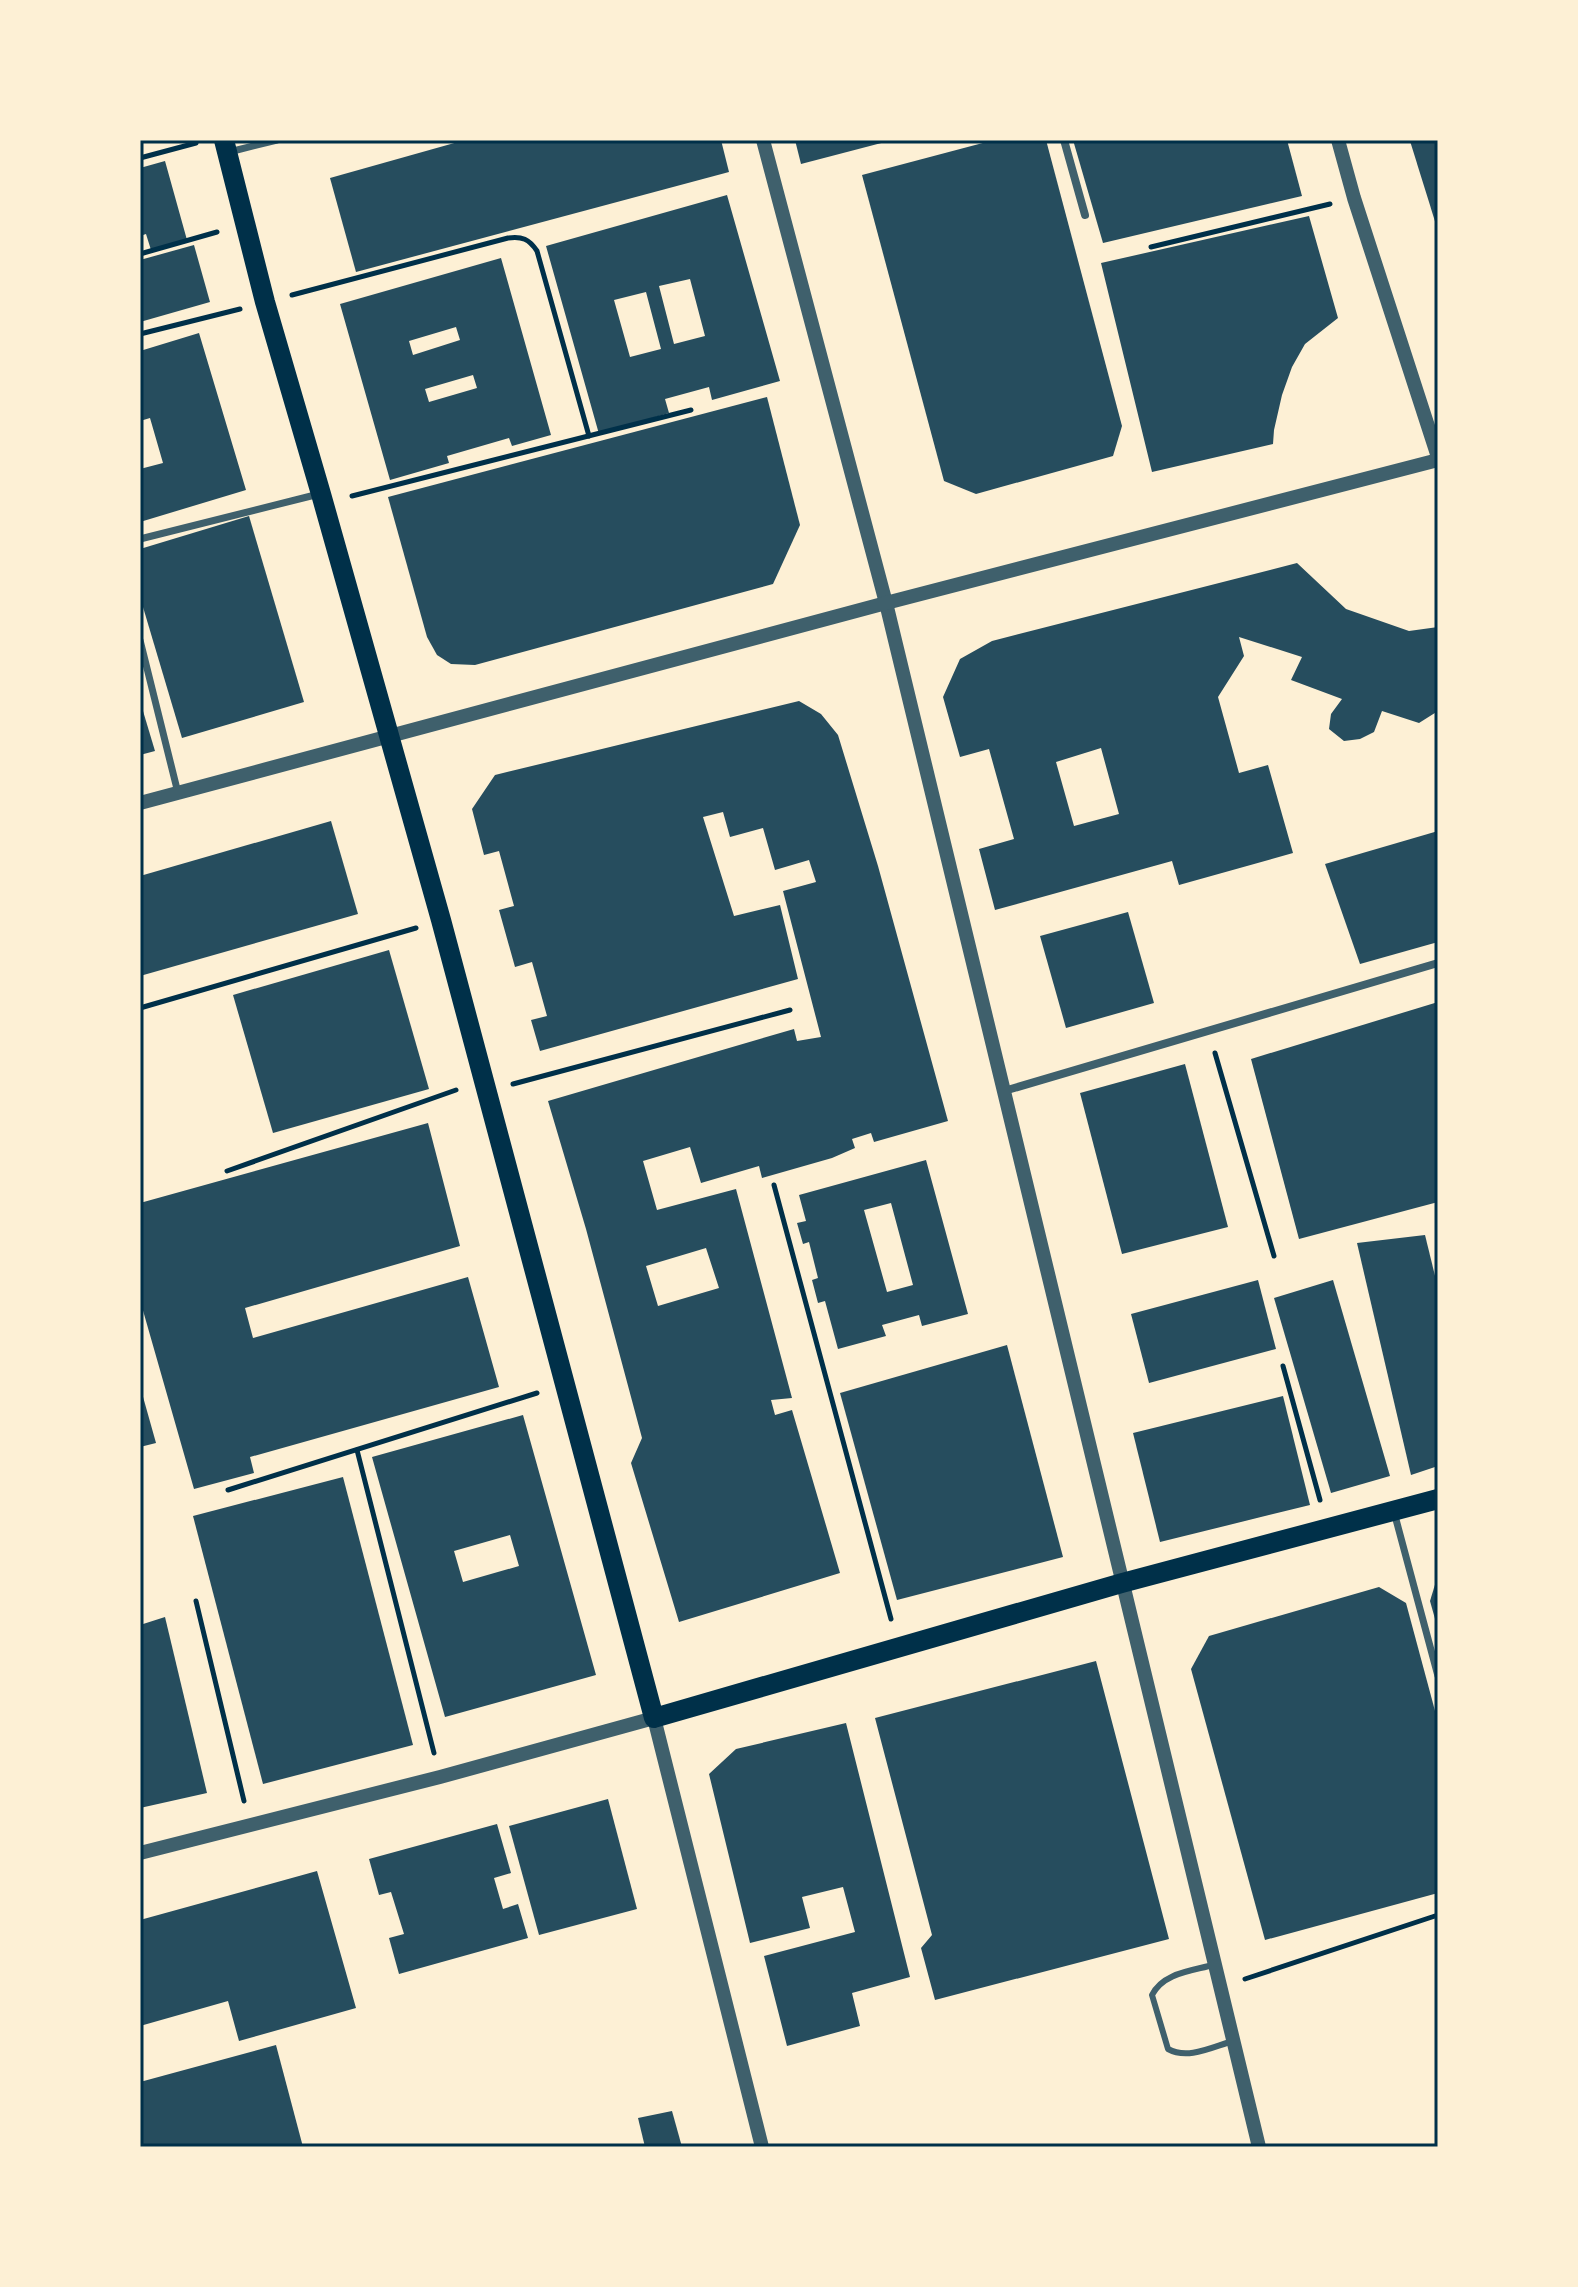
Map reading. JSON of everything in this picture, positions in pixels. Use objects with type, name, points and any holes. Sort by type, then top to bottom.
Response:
[{"type":"main road","points":[[226,146],[265,302],[441,920],[654,1718],[1122,1583],[1438,1499]]},
{"type":"street","points":[[226,146],[277,140]]},
{"type":"street","points":[[763,140],[886,603],[1259,2147]]},
{"type":"street","points":[[1064,140],[1085,215]]},
{"type":"street","points":[[140,803],[1438,458],[1354,198],[1339,140]]},
{"type":"street","points":[[140,539],[322,499]]},
{"type":"street","points":[[140,640],[178,793]]},
{"type":"street","points":[[1004,1091],[1438,963]]},
{"type":"street","points":[[1394,1510],[1438,1676]]},
{"type":"street","points":[[140,1853],[440,1777],[654,1718],[762,2147]]},
{"type":"lane","points":[[1215,1964],[1165,1979],[1156,1986],[1152,1995],[1168,2049],[1187,2055],[1233,2041]]},
{"type":"path","points":[[140,158],[208,140]]},
{"type":"path","points":[[1151,247],[1354,198]]},
{"type":"path","points":[[140,254],[245,224]]},
{"type":"path","points":[[140,334],[520,236],[530,241],[537,251],[589,436]]},
{"type":"path","points":[[322,499],[691,410]]},
{"type":"path","points":[[140,1008],[441,920]]},
{"type":"path","points":[[227,1171],[485,1086],[790,1010]]},
{"type":"path","points":[[1209,1030],[1274,1256]]},
{"type":"path","points":[[774,1185],[899,1647]]},
{"type":"path","points":[[1283,1366],[1328,1528]]},
{"type":"path","points":[[228,1490],[565,1385]]},
{"type":"path","points":[[357,1450],[440,1777]]},
{"type":"path","points":[[196,1601],[250,1825]]},
{"type":"path","points":[[1220,1987],[1438,1915]]},
{"type":"building","points":[[465,140],[721,140],[729,172],[356,272],[330,178]]},
{"type":"building","points":[[795,140],[889,140],[889,141],[801,164]]},
{"type":"building","points":[[994,140],[1046,140],[1122,426],[1113,456],[976,494],[944,481],[862,175]]},
{"type":"building","points":[[1073,140],[1287,140],[1302,196],[1103,243]]},
{"type":"building","points":[[1438,140],[1438,231],[1410,141]]},
{"type":"building","points":[[165,161],[187,240],[151,250],[146,234],[140,236],[140,168]]},
{"type":"building","points":[[727,195],[780,381],[712,400],[709,387],[665,399],[669,413],[599,434],[546,246]],"holes":[[[690,279],[705,336],[674,344],[659,286]],[[646,292],[661,349],[630,357],[614,300]]]},
{"type":"building","points":[[1309,216],[1338,318],[1305,344],[1292,367],[1282,395],[1273,444],[1152,472],[1101,263]]},
{"type":"building","points":[[194,245],[210,302],[140,322],[140,260]]},
{"type":"building","points":[[501,258],[551,435],[512,446],[509,438],[447,456],[449,463],[390,480],[340,304]],"holes":[[[456,327],[460,340],[413,355],[409,341]],[[473,375],[477,388],[429,402],[425,389]]]},
{"type":"building","points":[[199,333],[246,490],[140,522],[140,469],[163,463],[150,418],[140,421],[140,351]]},
{"type":"building","points":[[767,397],[800,525],[773,584],[475,665],[451,664],[437,655],[427,637],[388,497]]},
{"type":"building","points":[[249,516],[304,702],[182,738],[140,597],[140,549]]},
{"type":"building","points":[[1297,563],[1346,609],[1409,631],[1438,627],[1438,711],[1419,723],[1382,711],[1374,732],[1360,739],[1344,741],[1329,729],[1331,714],[1342,699],[1291,680],[1302,657],[1239,637],[1244,656],[1218,697],[1239,773],[1268,765],[1293,853],[1179,885],[1172,861],[995,910],[979,849],[1014,839],[989,749],[960,757],[943,697],[960,659],[992,641]],"holes":[[[1101,748],[1119,814],[1074,826],[1056,762]]]},
{"type":"building","points":[[140,701],[155,751],[140,755]]},
{"type":"building","points":[[799,701],[821,714],[838,735],[878,866],[948,1121],[874,1142],[871,1133],[852,1139],[855,1148],[832,1158],[762,1178],[759,1166],[701,1183],[690,1147],[643,1161],[657,1210],[736,1189],[792,1398],[771,1400],[775,1415],[792,1410],[840,1573],[679,1622],[631,1463],[642,1438],[548,1101],[794,1029],[797,1041],[821,1037],[783,891],[816,882],[809,860],[775,870],[763,828],[730,837],[723,812],[703,817],[734,916],[780,905],[798,979],[540,1051],[531,1020],[547,1016],[532,962],[515,967],[499,910],[514,906],[499,851],[484,855],[472,809],[495,775]],"holes":[[[706,1248],[719,1288],[658,1306],[646,1266]]]},
{"type":"building","points":[[331,821],[358,914],[140,976],[140,876]]},
{"type":"building","points":[[1438,831],[1438,942],[1360,964],[1325,864]]},
{"type":"building","points":[[1128,912],[1154,1003],[1066,1028],[1040,936]]},
{"type":"building","points":[[389,950],[429,1089],[273,1133],[233,995]]},
{"type":"building","points":[[1438,1002],[1438,1202],[1299,1239],[1251,1059]]},
{"type":"building","points":[[1185,1064],[1228,1227],[1122,1254],[1080,1093]]},
{"type":"building","points":[[428,1123],[460,1246],[245,1308],[253,1338],[468,1277],[499,1387],[250,1457],[254,1473],[194,1489],[140,1300],[140,1203]]},
{"type":"building","points":[[926,1160],[968,1314],[922,1326],[919,1315],[882,1325],[886,1336],[838,1349],[825,1301],[818,1303],[812,1280],[818,1278],[809,1242],[803,1244],[797,1223],[806,1221],[799,1195]],"holes":[[[891,1203],[913,1285],[887,1292],[864,1210]]]},
{"type":"building","points":[[1425,1235],[1438,1288],[1438,1466],[1411,1475],[1357,1243]]},
{"type":"building","points":[[1258,1280],[1276,1349],[1149,1383],[1131,1314]]},
{"type":"building","points":[[1333,1280],[1390,1476],[1331,1493],[1274,1298]]},
{"type":"building","points":[[1007,1345],[1063,1557],[897,1600],[840,1393]]},
{"type":"building","points":[[140,1386],[156,1443],[140,1447]]},
{"type":"building","points":[[1283,1396],[1310,1505],[1160,1542],[1133,1433]]},
{"type":"building","points":[[523,1415],[596,1675],[445,1717],[372,1457]],"holes":[[[510,1535],[519,1566],[463,1582],[454,1551]]]},
{"type":"building","points":[[343,1477],[413,1745],[263,1784],[193,1516]]},
{"type":"building","points":[[1437,1578],[1438,1626],[1430,1601]]},
{"type":"building","points":[[1379,1587],[1406,1603],[1438,1722],[1438,1893],[1265,1940],[1191,1669],[1209,1636]]},
{"type":"building","points":[[165,1617],[207,1793],[140,1808],[140,1625]]},
{"type":"building","points":[[1096,1661],[1169,1939],[935,2000],[921,1948],[932,1935],[875,1718]]},
{"type":"building","points":[[846,1723],[910,1977],[852,1993],[860,2026],[787,2046],[764,1956],[855,1932],[843,1887],[802,1897],[810,1928],[750,1943],[709,1774],[736,1749]]},
{"type":"building","points":[[608,1799],[637,1909],[539,1935],[509,1826]]},
{"type":"building","points":[[497,1824],[511,1873],[494,1878],[503,1909],[518,1904],[528,1938],[399,1974],[389,1938],[404,1934],[391,1892],[379,1895],[369,1859]]},
{"type":"building","points":[[317,1871],[356,2008],[239,2041],[228,2001],[140,2026],[140,1920]]},
{"type":"building","points":[[276,2045],[303,2147],[143,2147],[140,2137],[140,2082]]},
{"type":"building","points":[[672,2111],[682,2147],[645,2147],[638,2118]]}]
